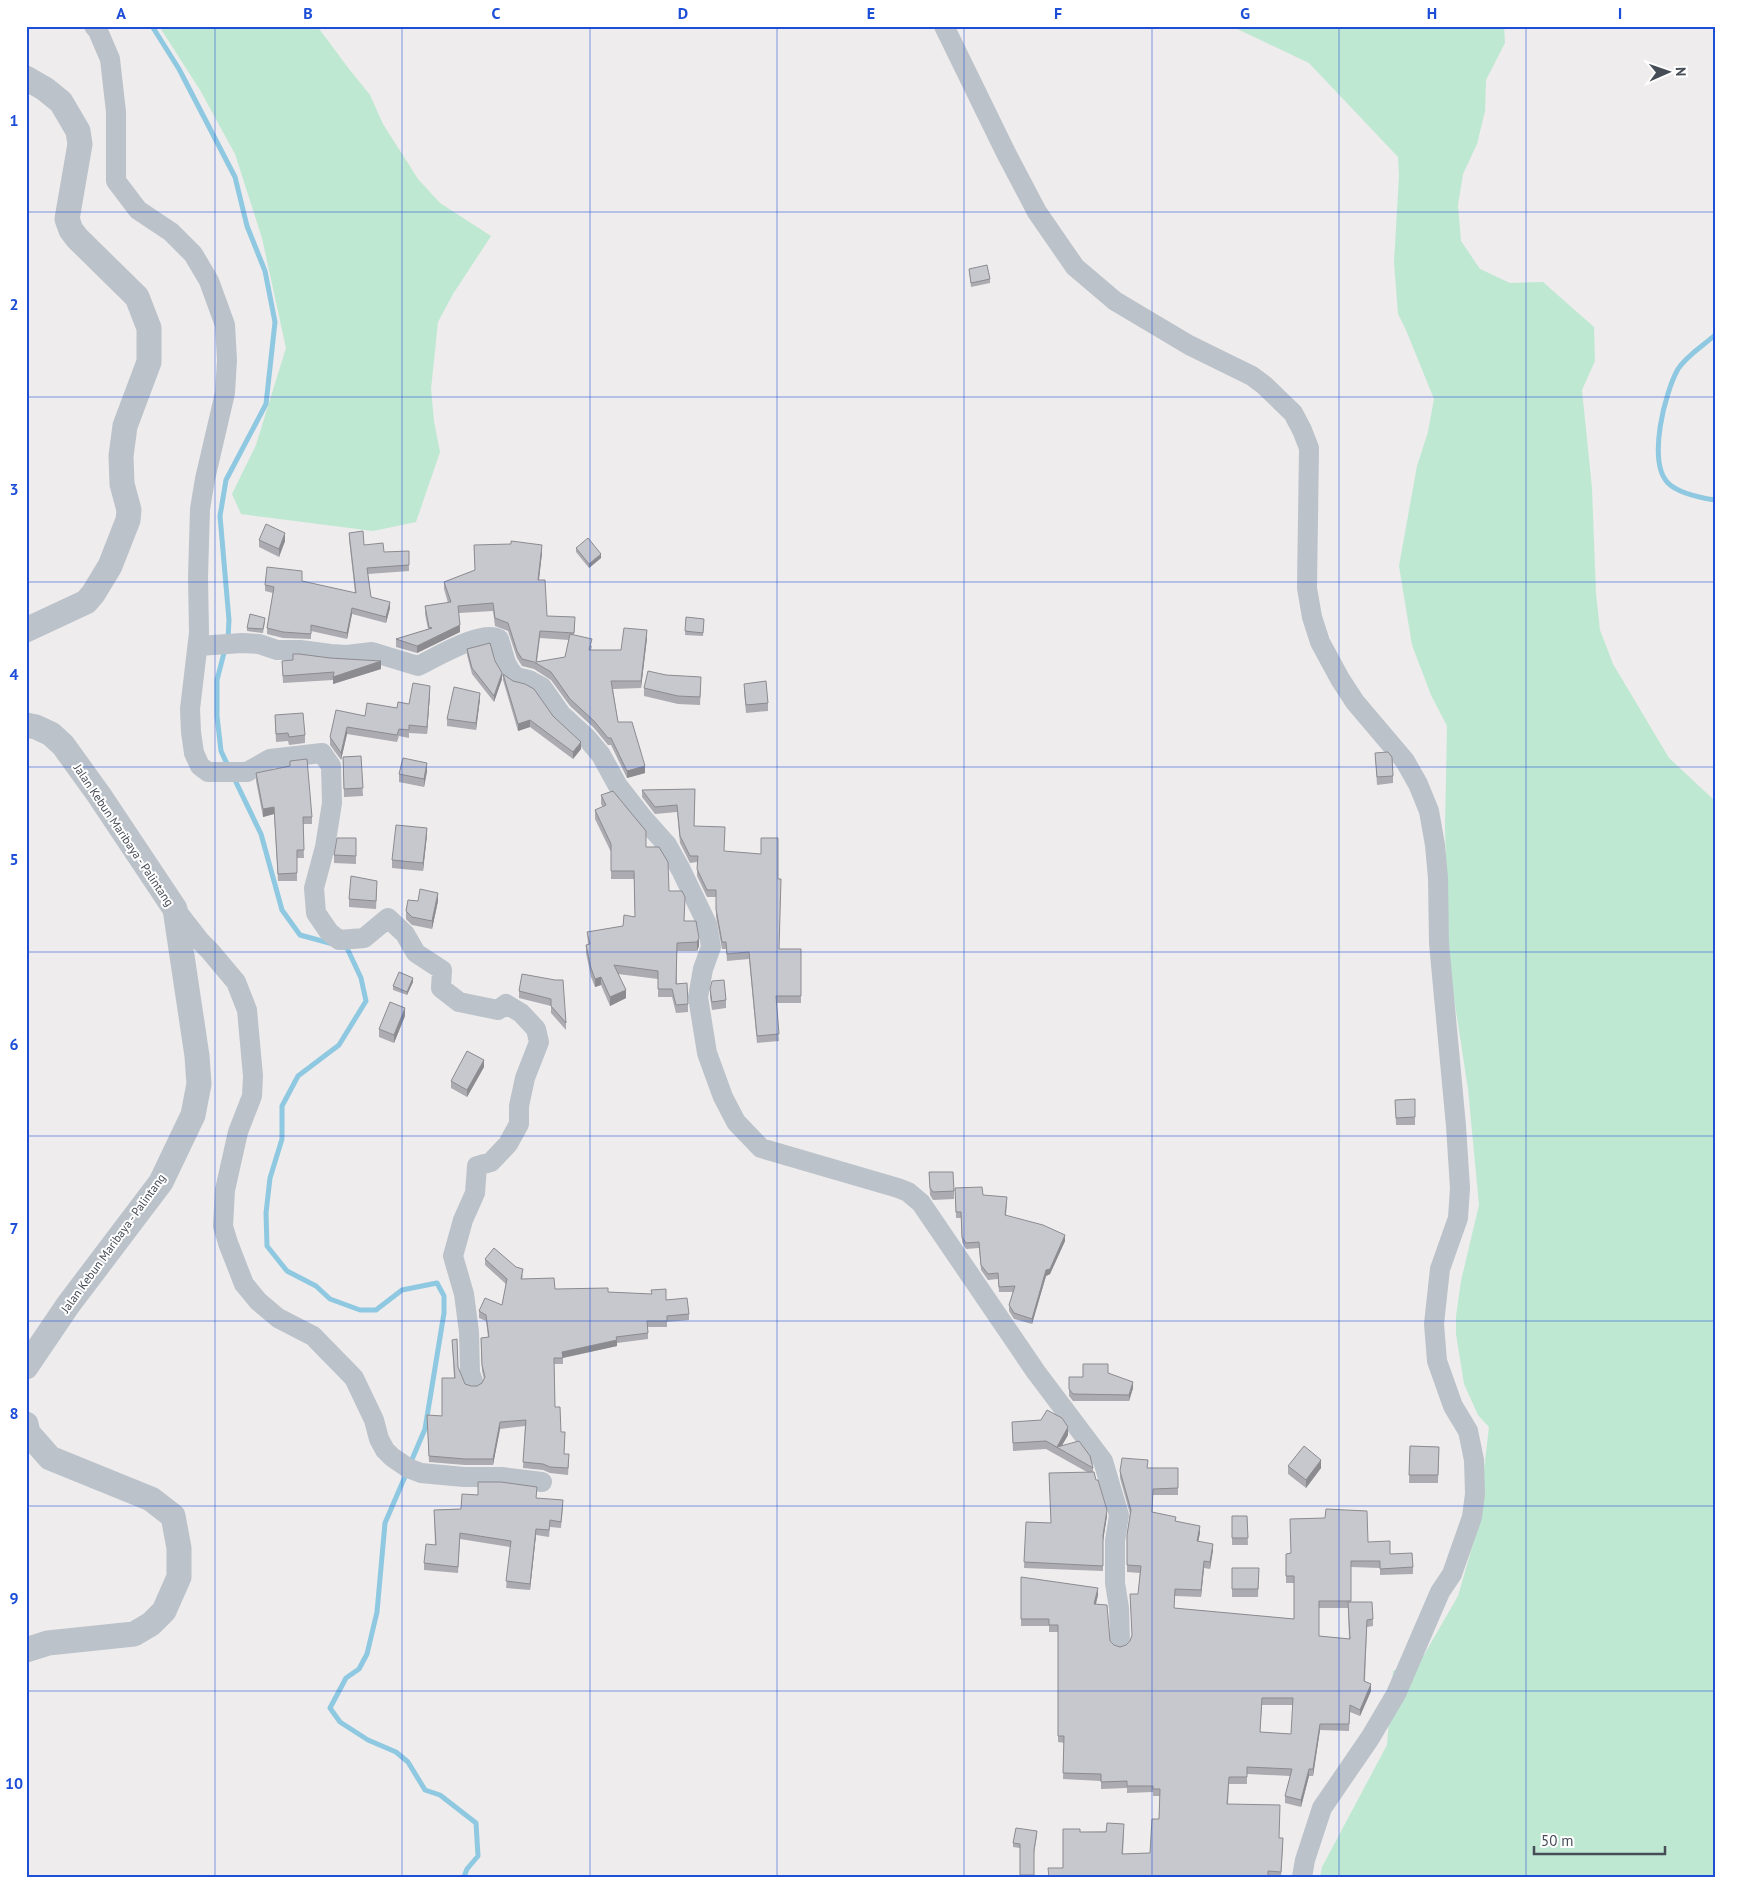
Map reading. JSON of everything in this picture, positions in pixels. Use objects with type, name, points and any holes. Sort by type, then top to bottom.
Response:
[{"type":"street","points":[[94,26],[110,59],[116,112],[116,181],[138,210],[171,232],[193,254],[209,280],[225,325],[227,360],[225,393],[200,509],[198,646],[190,709],[194,753],[200,766],[208,772],[247,772],[270,759],[322,753],[331,766],[332,803],[325,847],[314,888],[316,912],[328,932],[339,940],[364,938],[388,918],[405,934],[416,953],[442,970],[442,988],[459,1002],[498,1010],[506,1004],[521,1013],[536,1029],[539,1042],[525,1078],[519,1106],[519,1124],[508,1144],[491,1162],[477,1166],[475,1193],[463,1220],[453,1256],[464,1294],[469,1332],[470,1373],[473,1381]]},
{"type":"street","points":[[944,26],[1037,212],[1075,267],[1115,301],[1189,345],[1252,376],[1293,413],[1302,430],[1308,448],[1307,588],[1312,617],[1320,642],[1355,702],[1405,761],[1418,784],[1429,811],[1438,878],[1439,944],[1456,1117],[1460,1188],[1458,1218],[1440,1269],[1434,1324],[1437,1361],[1453,1406],[1468,1431],[1474,1460],[1475,1494],[1472,1517],[1452,1574],[1440,1592],[1396,1694],[1370,1738],[1322,1808],[1305,1860],[1302,1877]]},
{"type":"street","points":[[26,78],[61,102],[78,131],[80,144],[67,219],[71,230],[138,297],[149,328],[149,362],[125,426],[121,456],[122,484],[129,510],[128,520],[110,566],[86,602],[26,630]]},
{"type":"street","points":[[198,646],[242,643],[259,644],[277,650],[300,650],[331,654],[346,655],[372,652],[418,666],[474,640],[494,636],[499,640],[510,670],[516,677],[529,680],[542,687],[561,714],[586,737],[601,755],[618,786],[667,845],[681,870],[707,924],[711,947],[703,970],[698,997],[707,1053],[723,1096],[736,1122],[761,1148],[898,1188],[908,1192],[921,1204],[1036,1372],[1103,1461],[1119,1515],[1115,1541],[1120,1642]]},
{"type":"street","name":"Jalan Kebun Maribaya - Palintang","points":[[26,725],[36,727],[51,734],[62,745],[99,795],[175,909],[197,1056],[199,1084],[192,1115],[161,1182],[68,1305],[26,1367]]},
{"type":"street","points":[[175,909],[236,982],[246,1010],[253,1076],[252,1096],[238,1132],[225,1190],[223,1226],[244,1284],[258,1301],[278,1318],[313,1336],[354,1378],[385,1450],[408,1468],[421,1473],[464,1477],[502,1477],[542,1482]]},
{"type":"street","points":[[26,1424],[28,1433],[50,1458],[151,1499],[173,1516],[179,1548],[179,1577],[164,1612],[152,1624],[134,1634],[48,1643],[26,1650]]},
{"type":"green space","points":[[159,26],[317,26],[370,95],[383,124],[418,179],[440,203],[491,236],[453,294],[438,322],[431,389],[434,421],[440,452],[416,522],[373,531],[241,514],[232,494],[256,445],[286,348],[262,238],[235,154],[200,90]]},
{"type":"green space","points":[[1231,26],[1504,26],[1505,43],[1486,80],[1485,111],[1477,144],[1463,174],[1458,205],[1461,241],[1480,269],[1510,283],[1543,282],[1594,327],[1595,361],[1582,390],[1592,488],[1596,594],[1600,630],[1613,664],[1669,758],[1715,801],[1715,1877],[1320,1877],[1322,1867],[1387,1745],[1393,1671],[1424,1655],[1458,1596],[1477,1530],[1489,1427],[1478,1415],[1464,1384],[1456,1334],[1456,1316],[1461,1281],[1479,1205],[1468,1089],[1450,972],[1445,829],[1447,726],[1431,695],[1412,645],[1399,566],[1417,466],[1428,432],[1434,399],[1398,314],[1394,263],[1399,175],[1398,157],[1309,63]]},
{"type":"building","points":[[987,265],[990,279],[971,283],[969,269]]},
{"type":"building","points":[[266,524],[285,533],[279,549],[259,540]]},
{"type":"building","points":[[363,531],[364,545],[383,543],[384,552],[409,551],[409,565],[367,568],[371,597],[390,602],[386,617],[352,608],[347,633],[311,625],[311,634],[283,632],[267,628],[274,587],[265,585],[267,567],[302,571],[302,581],[356,593],[349,533]]},
{"type":"building","points":[[588,538],[601,554],[589,564],[576,548]]},
{"type":"building","points":[[511,541],[542,545],[538,580],[545,580],[547,616],[575,617],[574,633],[540,631],[536,662],[565,657],[570,634],[592,639],[589,650],[621,650],[624,628],[647,630],[641,681],[611,681],[618,722],[632,722],[645,766],[627,771],[611,738],[608,738],[594,721],[570,699],[551,672],[534,662],[522,659],[517,651],[508,623],[495,618],[493,603],[458,606],[460,625],[417,646],[396,639],[432,628],[429,627],[425,606],[451,602],[444,582],[475,570],[474,545],[511,544]]},
{"type":"building","points":[[250,614],[265,618],[263,629],[247,628]]},
{"type":"building","points":[[686,617],[704,619],[703,633],[685,631]]},
{"type":"building","points":[[490,643],[495,661],[502,673],[494,696],[472,668],[467,649]]},
{"type":"building","points":[[293,654],[381,661],[333,677],[334,672],[283,676],[282,661],[293,660]]},
{"type":"building","points":[[648,671],[666,675],[701,677],[700,697],[678,696],[644,688]]},
{"type":"building","points":[[503,674],[513,681],[534,689],[553,716],[581,742],[573,752],[530,720],[518,724]]},
{"type":"building","points":[[766,681],[768,703],[746,705],[744,684]]},
{"type":"building","points":[[413,683],[430,686],[427,727],[409,725],[409,730],[399,729],[397,735],[347,727],[341,753],[330,737],[336,710],[365,716],[367,703],[397,708],[398,702],[409,704]]},
{"type":"building","points":[[454,687],[480,693],[476,723],[447,719]]},
{"type":"building","points":[[303,713],[305,735],[289,737],[288,733],[276,734],[275,715]]},
{"type":"building","points":[[1388,752],[1392,757],[1393,776],[1377,777],[1375,753]]},
{"type":"building","points":[[361,756],[363,788],[344,789],[343,757]]},
{"type":"building","points":[[403,758],[427,763],[424,779],[399,774]]},
{"type":"building","points":[[307,759],[312,817],[303,817],[304,850],[297,850],[297,873],[278,874],[274,807],[263,809],[256,773],[290,766],[290,761]]},
{"type":"building","points":[[695,789],[694,826],[725,827],[724,851],[761,854],[761,838],[778,838],[778,879],[781,879],[779,949],[801,949],[801,996],[776,996],[779,1034],[757,1036],[749,952],[727,954],[726,942],[722,942],[716,909],[716,890],[707,890],[697,869],[698,856],[690,856],[680,836],[677,805],[655,807],[642,790]]},
{"type":"building","points":[[613,791],[646,831],[646,847],[659,847],[668,862],[669,891],[682,891],[685,897],[684,921],[696,921],[699,938],[697,942],[677,943],[676,984],[687,983],[688,1004],[676,1005],[672,989],[658,989],[658,971],[614,965],[626,990],[610,997],[601,977],[595,979],[591,968],[586,945],[590,944],[587,932],[623,926],[624,915],[635,917],[634,871],[611,871],[611,844],[595,810],[606,805],[601,795]]},
{"type":"building","points":[[396,825],[427,828],[423,863],[392,860]]},
{"type":"building","points":[[337,838],[356,838],[356,856],[334,855]]},
{"type":"building","points":[[351,876],[377,881],[376,901],[349,899]]},
{"type":"building","points":[[420,889],[438,893],[432,921],[412,917],[406,911],[408,900],[418,901]]},
{"type":"building","points":[[399,972],[413,978],[407,992],[393,986]]},
{"type":"building","points":[[522,974],[563,980],[566,1023],[551,1006],[551,999],[519,991]]},
{"type":"building","points":[[724,980],[726,1000],[712,1002],[710,989],[712,981]]},
{"type":"building","points":[[390,1002],[405,1008],[394,1035],[379,1029]]},
{"type":"building","points":[[467,1051],[484,1060],[467,1090],[451,1081]]},
{"type":"building","points":[[1415,1099],[1415,1117],[1396,1118],[1395,1100]]},
{"type":"building","points":[[929,1172],[953,1172],[954,1191],[933,1192],[930,1188]]},
{"type":"building","points":[[982,1187],[983,1195],[1007,1197],[1005,1215],[1043,1225],[1065,1235],[1050,1269],[1046,1270],[1032,1319],[1014,1313],[1009,1305],[1015,1286],[999,1287],[998,1273],[988,1274],[981,1265],[979,1242],[966,1243],[962,1237],[961,1212],[956,1212],[955,1188]]},
{"type":"building","points":[[494,1248],[516,1267],[523,1269],[521,1279],[554,1278],[555,1289],[608,1288],[608,1292],[652,1294],[651,1290],[666,1289],[666,1300],[687,1298],[689,1314],[667,1316],[667,1321],[647,1321],[648,1333],[616,1337],[617,1340],[562,1352],[563,1358],[554,1358],[555,1407],[560,1407],[561,1432],[565,1432],[564,1454],[569,1454],[568,1468],[523,1462],[526,1420],[500,1422],[493,1459],[429,1456],[427,1415],[442,1416],[442,1378],[455,1378],[452,1340],[457,1339],[458,1367],[465,1384],[477,1386],[482,1383],[485,1377],[482,1365],[481,1338],[489,1337],[486,1315],[479,1311],[485,1298],[502,1305],[507,1279],[485,1259]]},
{"type":"building","points":[[1083,1364],[1108,1364],[1108,1373],[1133,1382],[1129,1395],[1073,1394],[1069,1389],[1069,1377],[1083,1377]]},
{"type":"building","points":[[1047,1410],[1062,1418],[1068,1427],[1057,1447],[1079,1441],[1090,1456],[1093,1468],[1046,1441],[1013,1443],[1012,1422],[1041,1420]]},
{"type":"building","points":[[1304,1446],[1321,1460],[1306,1480],[1288,1466]]},
{"type":"building","points":[[1410,1446],[1439,1447],[1438,1475],[1409,1475]]},
{"type":"building","points":[[1122,1458],[1148,1460],[1147,1468],[1178,1468],[1178,1488],[1153,1489],[1152,1512],[1176,1517],[1175,1521],[1200,1526],[1197,1541],[1213,1544],[1210,1562],[1204,1561],[1201,1590],[1175,1589],[1174,1608],[1294,1619],[1294,1576],[1286,1576],[1286,1554],[1291,1553],[1290,1519],[1325,1518],[1326,1509],[1367,1511],[1368,1542],[1390,1541],[1390,1554],[1412,1553],[1413,1567],[1380,1569],[1380,1561],[1351,1561],[1351,1601],[1319,1601],[1319,1636],[1350,1639],[1348,1602],[1372,1602],[1373,1619],[1367,1620],[1364,1681],[1371,1684],[1360,1710],[1350,1705],[1349,1724],[1320,1724],[1313,1769],[1309,1769],[1301,1800],[1285,1796],[1292,1769],[1247,1767],[1247,1777],[1229,1777],[1227,1804],[1280,1805],[1279,1838],[1283,1838],[1281,1872],[1268,1871],[1268,1877],[1049,1877],[1048,1868],[1063,1868],[1063,1829],[1080,1829],[1080,1832],[1106,1832],[1107,1823],[1124,1824],[1122,1854],[1150,1853],[1152,1819],[1159,1819],[1160,1789],[1153,1789],[1153,1786],[1127,1786],[1127,1781],[1101,1782],[1101,1774],[1063,1773],[1064,1736],[1058,1736],[1058,1625],[1049,1625],[1049,1619],[1021,1619],[1021,1577],[1098,1588],[1094,1604],[1107,1605],[1110,1641],[1120,1647],[1130,1641],[1132,1635],[1130,1594],[1138,1594],[1141,1566],[1127,1565],[1127,1535],[1131,1510],[1120,1471]],"holes":[[[1262,1698],[1293,1698],[1291,1734],[1260,1732]]]},
{"type":"building","points":[[1094,1472],[1107,1510],[1103,1535],[1103,1566],[1024,1562],[1026,1522],[1051,1523],[1049,1473]]},
{"type":"building","points":[[478,1482],[501,1482],[537,1487],[536,1498],[563,1500],[561,1522],[550,1520],[549,1530],[536,1529],[530,1584],[506,1581],[511,1541],[460,1533],[458,1567],[424,1563],[426,1544],[436,1545],[434,1510],[461,1509],[462,1494],[478,1495]]},
{"type":"building","points":[[1232,1516],[1247,1516],[1248,1538],[1232,1538]]},
{"type":"building","points":[[1232,1568],[1259,1568],[1258,1589],[1232,1589]]},
{"type":"building","points":[[1016,1828],[1037,1831],[1034,1850],[1034,1875],[1020,1875],[1020,1844],[1013,1843]]},
{"type":"waterway","points":[[152,26],[179,69],[235,177],[247,226],[265,271],[275,322],[266,404],[226,480],[220,516],[229,620],[228,639]]},
{"type":"waterway","points":[[1715,335],[1690,355],[1678,369],[1668,393],[1660,426],[1659,443],[1659,459],[1662,473],[1668,483],[1672,487],[1684,492],[1715,500]]},
{"type":"waterway","points":[[225,649],[217,680],[217,716],[221,751],[229,768]]},
{"type":"waterway","points":[[234,778],[261,834],[282,910],[300,935],[333,944]]},
{"type":"waterway","points":[[343,947],[347,948],[361,978],[366,1001],[339,1045],[298,1076],[282,1106],[282,1139],[270,1178],[266,1213],[267,1246],[287,1271],[316,1286],[330,1299],[360,1310],[376,1310],[402,1290],[437,1283],[444,1296],[444,1313],[425,1429],[410,1464]]},
{"type":"waterway","points":[[407,1472],[385,1523],[377,1612],[367,1654],[359,1669],[346,1678],[330,1708],[340,1722],[368,1740],[396,1752],[408,1762],[425,1790],[440,1795],[476,1823],[478,1856],[467,1869],[464,1877]]}]
